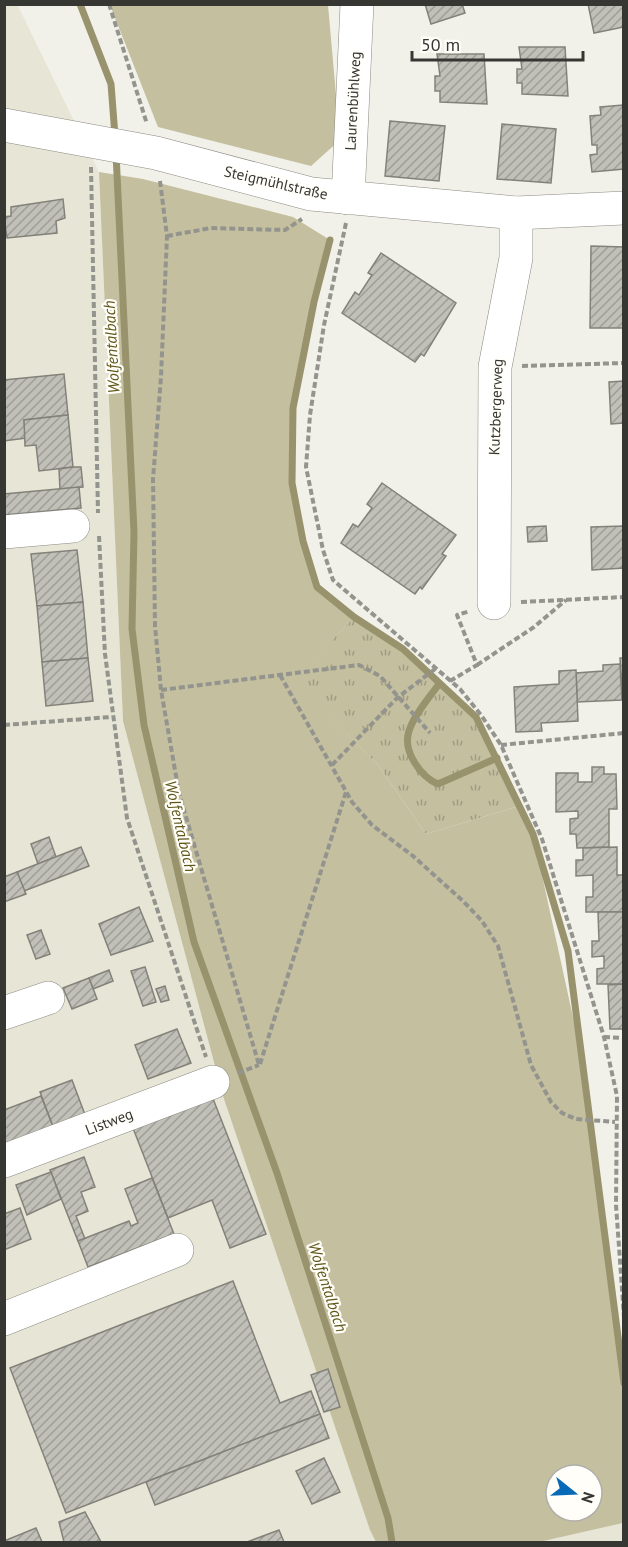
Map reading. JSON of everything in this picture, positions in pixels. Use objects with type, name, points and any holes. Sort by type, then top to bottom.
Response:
[{"type":"street","name":"Laurenbühlweg","points":[[348,198],[357,4]]},
{"type":"street","name":"Steigmühlstraße","points":[[4,125],[156,153],[311,194],[516,213],[624,208]]},
{"type":"street","name":"Kutzbergerweg","points":[[494,603],[495,367],[516,258],[516,213]]},
{"type":"street","points":[[4,531],[90,528]]},
{"type":"street","points":[[4,1013],[48,998]]},
{"type":"street","name":"Listweg","points":[[4,1161],[213,1082]]},
{"type":"street","points":[[4,1319],[177,1250]]},
{"type":"path","points":[[109,4],[156,153],[167,236],[161,377],[153,479],[155,626],[161,690],[179,793],[259,1065],[346,792]]},
{"type":"path","points":[[93,142],[91,164],[90,528],[111,717],[127,818],[213,1082]]},
{"type":"path","points":[[167,236],[211,228],[285,230],[305,217],[311,194]]},
{"type":"path","points":[[348,198],[345,236],[324,325],[310,415],[306,467],[323,550],[333,580],[450,681],[482,715],[501,745],[542,839],[604,1037],[617,1096],[615,1122],[623,1314]]},
{"type":"path","points":[[495,367],[624,363]]},
{"type":"path","points":[[477,665],[457,615],[494,603],[624,597]]},
{"type":"path","points":[[450,681],[534,627],[566,600]]},
{"type":"path","points":[[161,690],[358,665],[380,676],[430,733]]},
{"type":"path","points":[[332,765],[397,698],[435,669]]},
{"type":"path","points":[[280,675],[346,792],[372,825],[432,872],[482,921],[498,946],[531,1065],[551,1102],[562,1113],[583,1120],[615,1122]]},
{"type":"path","points":[[4,725],[111,717]]},
{"type":"path","points":[[501,745],[624,733]]},
{"type":"path","points":[[604,1037],[624,1038]]},
{"type":"shaded area","points":[[17,4],[99,172],[123,721],[223,1096],[376,1542],[5,1542],[4,5]]},
{"type":"shaded area","points":[[623,1523],[623,1542],[539,1542]]},
{"type":"green space","points":[[110,5],[328,5],[340,140],[311,166],[158,127]]},
{"type":"green space","points":[[99,172],[143,179],[293,217],[330,240],[314,302],[293,408],[292,483],[303,541],[317,587],[354,617],[294,681],[378,765],[426,834],[519,806],[533,834],[588,1086],[612,1312],[623,1383],[623,1523],[539,1542],[376,1542],[223,1096],[123,721]]},
{"type":"green space","points":[[354,617],[403,649],[476,717],[519,806],[426,834],[378,765],[293,681]]},
{"type":"building","points":[[425,4],[462,4],[465,13],[431,24]]},
{"type":"building","points":[[588,4],[624,4],[624,27],[594,33]]},
{"type":"building","points":[[519,47],[565,47],[568,96],[522,94],[522,83],[517,83],[517,69],[522,69]]},
{"type":"building","points":[[437,54],[484,54],[487,104],[440,102],[440,91],[435,91],[435,76],[440,76]]},
{"type":"building","points":[[623,105],[624,169],[592,172],[590,155],[597,154],[597,145],[592,145],[590,116],[601,115],[600,107]]},
{"type":"building","points":[[390,121],[445,126],[439,181],[385,176]]},
{"type":"building","points":[[502,124],[556,129],[551,183],[497,179]]},
{"type":"building","points":[[63,199],[65,218],[56,221],[57,233],[7,238],[4,217],[11,216],[11,207]]},
{"type":"building","points":[[591,246],[624,247],[624,328],[590,328]]},
{"type":"building","points":[[381,253],[456,303],[424,356],[421,354],[415,362],[342,313],[355,292],[359,295],[372,275],[368,273]]},
{"type":"building","points":[[64,374],[68,415],[24,420],[26,438],[4,441],[4,380]]},
{"type":"building","points":[[624,381],[624,423],[611,424],[609,382]]},
{"type":"building","points":[[68,415],[73,467],[39,471],[36,445],[25,446],[24,420]]},
{"type":"building","points":[[81,467],[83,487],[60,489],[59,469]]},
{"type":"building","points":[[382,483],[456,535],[442,554],[446,556],[422,589],[420,587],[415,594],[341,543],[353,524],[358,527],[372,508],[367,504]]},
{"type":"building","points":[[79,487],[81,508],[4,515],[4,494]]},
{"type":"building","points":[[546,526],[547,541],[528,542],[527,527]]},
{"type":"building","points":[[624,526],[624,568],[592,570],[591,527]]},
{"type":"building","points":[[77,550],[83,602],[37,606],[31,554]]},
{"type":"building","points":[[83,602],[88,658],[42,662],[37,606]]},
{"type":"building","points":[[88,658],[93,701],[46,706],[42,662]]},
{"type":"building","points":[[620,658],[624,658],[624,694],[622,694]]},
{"type":"building","points":[[620,664],[622,700],[577,702],[576,673],[603,671],[603,665]]},
{"type":"building","points":[[576,670],[578,721],[541,723],[542,731],[516,732],[514,687],[559,684],[559,671]]},
{"type":"building","points":[[592,767],[604,767],[604,774],[616,774],[617,809],[609,809],[609,847],[577,848],[576,834],[570,834],[570,819],[578,818],[578,811],[556,812],[556,773],[578,773],[578,782],[592,782]]},
{"type":"building","points":[[49,837],[56,857],[38,864],[31,844]]},
{"type":"building","points":[[81,847],[89,866],[24,891],[17,872]]},
{"type":"building","points":[[617,847],[617,875],[624,875],[624,912],[586,912],[586,897],[593,897],[593,875],[576,876],[576,860],[583,860],[583,848]]},
{"type":"building","points":[[17,872],[26,894],[4,902],[4,877]]},
{"type":"building","points":[[139,907],[153,941],[111,955],[99,924]]},
{"type":"building","points":[[598,912],[624,912],[624,984],[597,984],[597,969],[604,968],[604,956],[592,957],[592,941],[599,941]]},
{"type":"building","points":[[41,930],[50,954],[36,959],[27,935]]},
{"type":"building","points":[[145,967],[156,1002],[143,1006],[131,971]]},
{"type":"building","points":[[109,970],[113,981],[93,989],[89,978]]},
{"type":"building","points":[[89,978],[97,999],[72,1009],[63,988]]},
{"type":"building","points":[[624,984],[624,1029],[610,1029],[608,985]]},
{"type":"building","points":[[165,986],[169,1000],[161,1002],[156,989]]},
{"type":"building","points":[[177,1029],[191,1063],[148,1079],[135,1045]]},
{"type":"building","points":[[72,1080],[87,1120],[55,1132],[40,1092]]},
{"type":"building","points":[[210,1091],[266,1234],[230,1248],[212,1200],[168,1218],[131,1123]]},
{"type":"building","points":[[41,1096],[55,1132],[4,1152],[4,1110]]},
{"type":"building","points":[[84,1157],[95,1187],[81,1192],[88,1211],[76,1216],[85,1239],[78,1241],[50,1170]]},
{"type":"building","points":[[51,1172],[61,1199],[27,1215],[16,1185]]},
{"type":"building","points":[[152,1178],[174,1234],[88,1267],[78,1241],[129,1221],[131,1226],[138,1223],[125,1189]]},
{"type":"building","points":[[20,1208],[31,1239],[4,1250],[4,1214]]},
{"type":"building","points":[[233,1281],[280,1403],[311,1391],[320,1414],[66,1513],[10,1368]]},
{"type":"building","points":[[328,1369],[340,1407],[324,1412],[311,1375]]},
{"type":"building","points":[[320,1414],[329,1438],[155,1505],[146,1482]]},
{"type":"building","points":[[324,1458],[340,1492],[312,1504],[296,1471]]},
{"type":"building","points":[[85,1512],[101,1542],[64,1542],[59,1522]]},
{"type":"building","points":[[36,1528],[42,1542],[4,1542],[4,1541]]},
{"type":"building","points":[[279,1530],[284,1542],[247,1542]]},
{"type":"waterway","points":[[80,4],[111,84],[115,136]]},
{"type":"waterway","name":"Wolfentalbach","points":[[116,153],[134,532],[132,629],[144,725],[194,942],[277,1173],[388,1518],[392,1542]]},
{"type":"waterway","points":[[330,240],[314,302],[293,408],[292,483],[303,541],[317,587],[354,617],[403,649],[476,717],[533,834],[568,951],[624,1383]]},
{"type":"waterway","points":[[439,684],[418,713],[409,731],[408,747],[425,776],[438,784],[497,758]]}]
